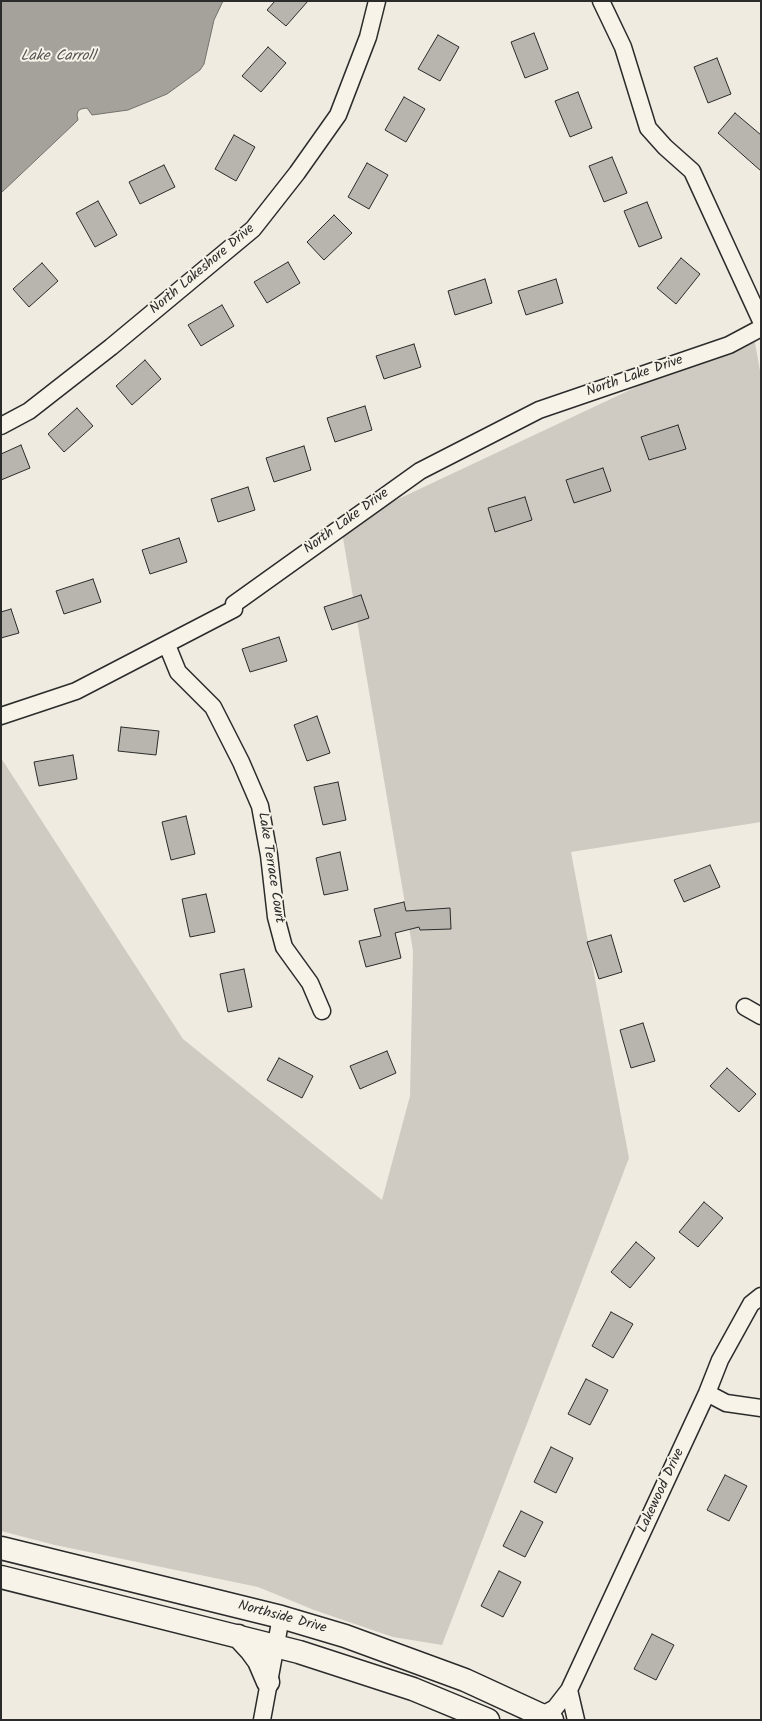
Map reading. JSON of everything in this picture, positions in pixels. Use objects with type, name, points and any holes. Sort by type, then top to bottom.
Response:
[{"type":"highway","name":"Northside Drive","points":[[1,1548],[281,1616],[417,1661],[489,1690],[547,1717]]},
{"type":"highway","name":"Northside Drive","points":[[1,1577],[275,1645],[323,1659],[406,1687],[488,1720]]},
{"type":"highway","points":[[238,1636],[259,1661],[268,1682]]},
{"type":"street","name":"North Lakeshore Drive","points":[[1,426],[29,411],[111,347],[253,229],[297,173],[338,115],[368,37],[377,1]]},
{"type":"street","points":[[601,1],[624,47],[648,128],[665,147],[692,171],[761,321]]},
{"type":"street","name":"North Lake Drive","points":[[1,716],[76,691],[234,609],[234,604],[420,471],[539,410],[729,345],[761,328]]},
{"type":"street","name":"Lake Terrace Court","points":[[167,645],[178,672],[213,707],[242,762],[260,806],[270,855],[276,917],[284,947],[310,983],[322,1011]]},
{"type":"street","points":[[745,1007],[761,1016]]},
{"type":"street","name":"Lakewood Drive","points":[[547,1717],[569,1690],[707,1393],[720,1360],[751,1304],[761,1296]]},
{"type":"street","points":[[707,1393],[726,1404],[761,1408]]},
{"type":"street","points":[[262,1720],[281,1616]]},
{"type":"street","points":[[569,1690],[576,1720]]},
{"type":"shaded area","points":[[753,332],[761,376],[761,822],[571,852],[629,1158],[442,1645],[393,1637],[314,1610],[258,1587],[55,1545],[1,1531],[1,758],[183,1039],[382,1200],[410,1096],[413,951],[341,526]]},
{"type":"water","name":"Lake Carroll","points":[[1,1],[223,1],[214,20],[204,64],[200,70],[167,94],[128,110],[92,115],[87,108],[81,109],[78,111],[78,120],[1,193]]},
{"type":"building","points":[[275,1],[308,1],[286,26],[267,10]]},
{"type":"building","points":[[534,33],[548,69],[525,78],[511,42]]},
{"type":"building","points":[[438,35],[459,47],[440,81],[418,69]]},
{"type":"building","points":[[268,47],[286,63],[261,92],[242,76]]},
{"type":"building","points":[[717,58],[731,94],[708,103],[694,67]]},
{"type":"building","points":[[578,92],[592,128],[570,137],[555,101]]},
{"type":"building","points":[[404,97],[425,109],[406,142],[385,130]]},
{"type":"building","points":[[735,113],[761,135],[761,171],[718,133]]},
{"type":"building","points":[[234,135],[255,147],[236,181],[215,169]]},
{"type":"building","points":[[612,157],[627,193],[604,202],[589,166]]},
{"type":"building","points":[[367,163],[388,175],[369,209],[348,197]]},
{"type":"building","points":[[164,165],[175,187],[140,204],[129,182]]},
{"type":"building","points":[[98,201],[117,235],[95,247],[76,213]]},
{"type":"building","points":[[647,202],[662,238],[639,247],[624,211]]},
{"type":"building","points":[[334,215],[352,233],[324,260],[307,242]]},
{"type":"building","points":[[681,258],[700,274],[676,304],[657,288]]},
{"type":"building","points":[[288,262],[300,283],[267,303],[254,282]]},
{"type":"building","points":[[42,263],[58,281],[29,307],[13,289]]},
{"type":"building","points":[[485,279],[492,303],[455,315],[448,291]]},
{"type":"building","points":[[556,279],[563,303],[526,315],[518,291]]},
{"type":"building","points":[[222,305],[234,326],[201,346],[188,325]]},
{"type":"building","points":[[414,344],[421,367],[384,379],[376,356]]},
{"type":"building","points":[[145,360],[161,379],[132,405],[116,386]]},
{"type":"building","points":[[365,406],[372,430],[335,442],[327,418]]},
{"type":"building","points":[[77,408],[93,426],[64,452],[48,434]]},
{"type":"building","points":[[678,425],[686,449],[649,460],[641,437]]},
{"type":"building","points":[[21,445],[30,468],[1,480],[1,454]]},
{"type":"building","points":[[304,446],[311,470],[274,482],[266,458]]},
{"type":"building","points":[[603,468],[611,491],[574,503],[566,480]]},
{"type":"building","points":[[248,487],[255,510],[218,522],[211,499]]},
{"type":"building","points":[[525,497],[532,520],[495,532],[488,508]]},
{"type":"building","points":[[179,538],[187,562],[150,574],[142,550]]},
{"type":"building","points":[[93,579],[101,602],[64,614],[56,591]]},
{"type":"building","points":[[361,595],[369,618],[332,630],[324,607]]},
{"type":"building","points":[[11,609],[19,633],[1,638],[1,612]]},
{"type":"building","points":[[279,637],[287,661],[250,672],[242,649]]},
{"type":"building","points":[[317,716],[330,753],[307,761],[294,725]]},
{"type":"building","points":[[121,727],[159,731],[156,755],[118,751]]},
{"type":"building","points":[[73,755],[77,779],[39,786],[34,762]]},
{"type":"building","points":[[338,782],[346,820],[323,825],[314,787]]},
{"type":"building","points":[[186,816],[195,854],[171,860],[162,822]]},
{"type":"building","points":[[340,852],[348,890],[324,895],[316,858]]},
{"type":"building","points":[[710,865],[720,887],[684,902],[674,880]]},
{"type":"building","points":[[206,894],[215,932],[190,937],[182,899]]},
{"type":"building","points":[[404,902],[406,911],[450,908],[451,929],[420,930],[419,927],[395,933],[401,958],[366,967],[359,941],[381,936],[374,909]]},
{"type":"building","points":[[611,935],[622,972],[599,979],[587,942]]},
{"type":"building","points":[[244,969],[252,1007],[228,1012],[220,974]]},
{"type":"building","points":[[643,1023],[655,1061],[631,1068],[620,1030]]},
{"type":"building","points":[[387,1051],[396,1073],[360,1089],[350,1066]]},
{"type":"building","points":[[279,1058],[313,1076],[302,1098],[267,1080]]},
{"type":"building","points":[[727,1068],[756,1094],[739,1112],[710,1086]]},
{"type":"building","points":[[704,1202],[723,1218],[698,1247],[679,1232]]},
{"type":"building","points":[[636,1242],[655,1258],[630,1288],[611,1272]]},
{"type":"building","points":[[611,1312],[633,1324],[613,1358],[592,1346]]},
{"type":"building","points":[[586,1379],[608,1390],[590,1425],[568,1414]]},
{"type":"building","points":[[551,1447],[573,1458],[556,1493],[534,1482]]},
{"type":"building","points":[[725,1475],[747,1486],[729,1521],[707,1510]]},
{"type":"building","points":[[521,1511],[543,1522],[525,1557],[503,1546]]},
{"type":"building","points":[[499,1571],[521,1582],[503,1617],[481,1606]]},
{"type":"building","points":[[652,1634],[674,1645],[656,1680],[634,1669]]}]
